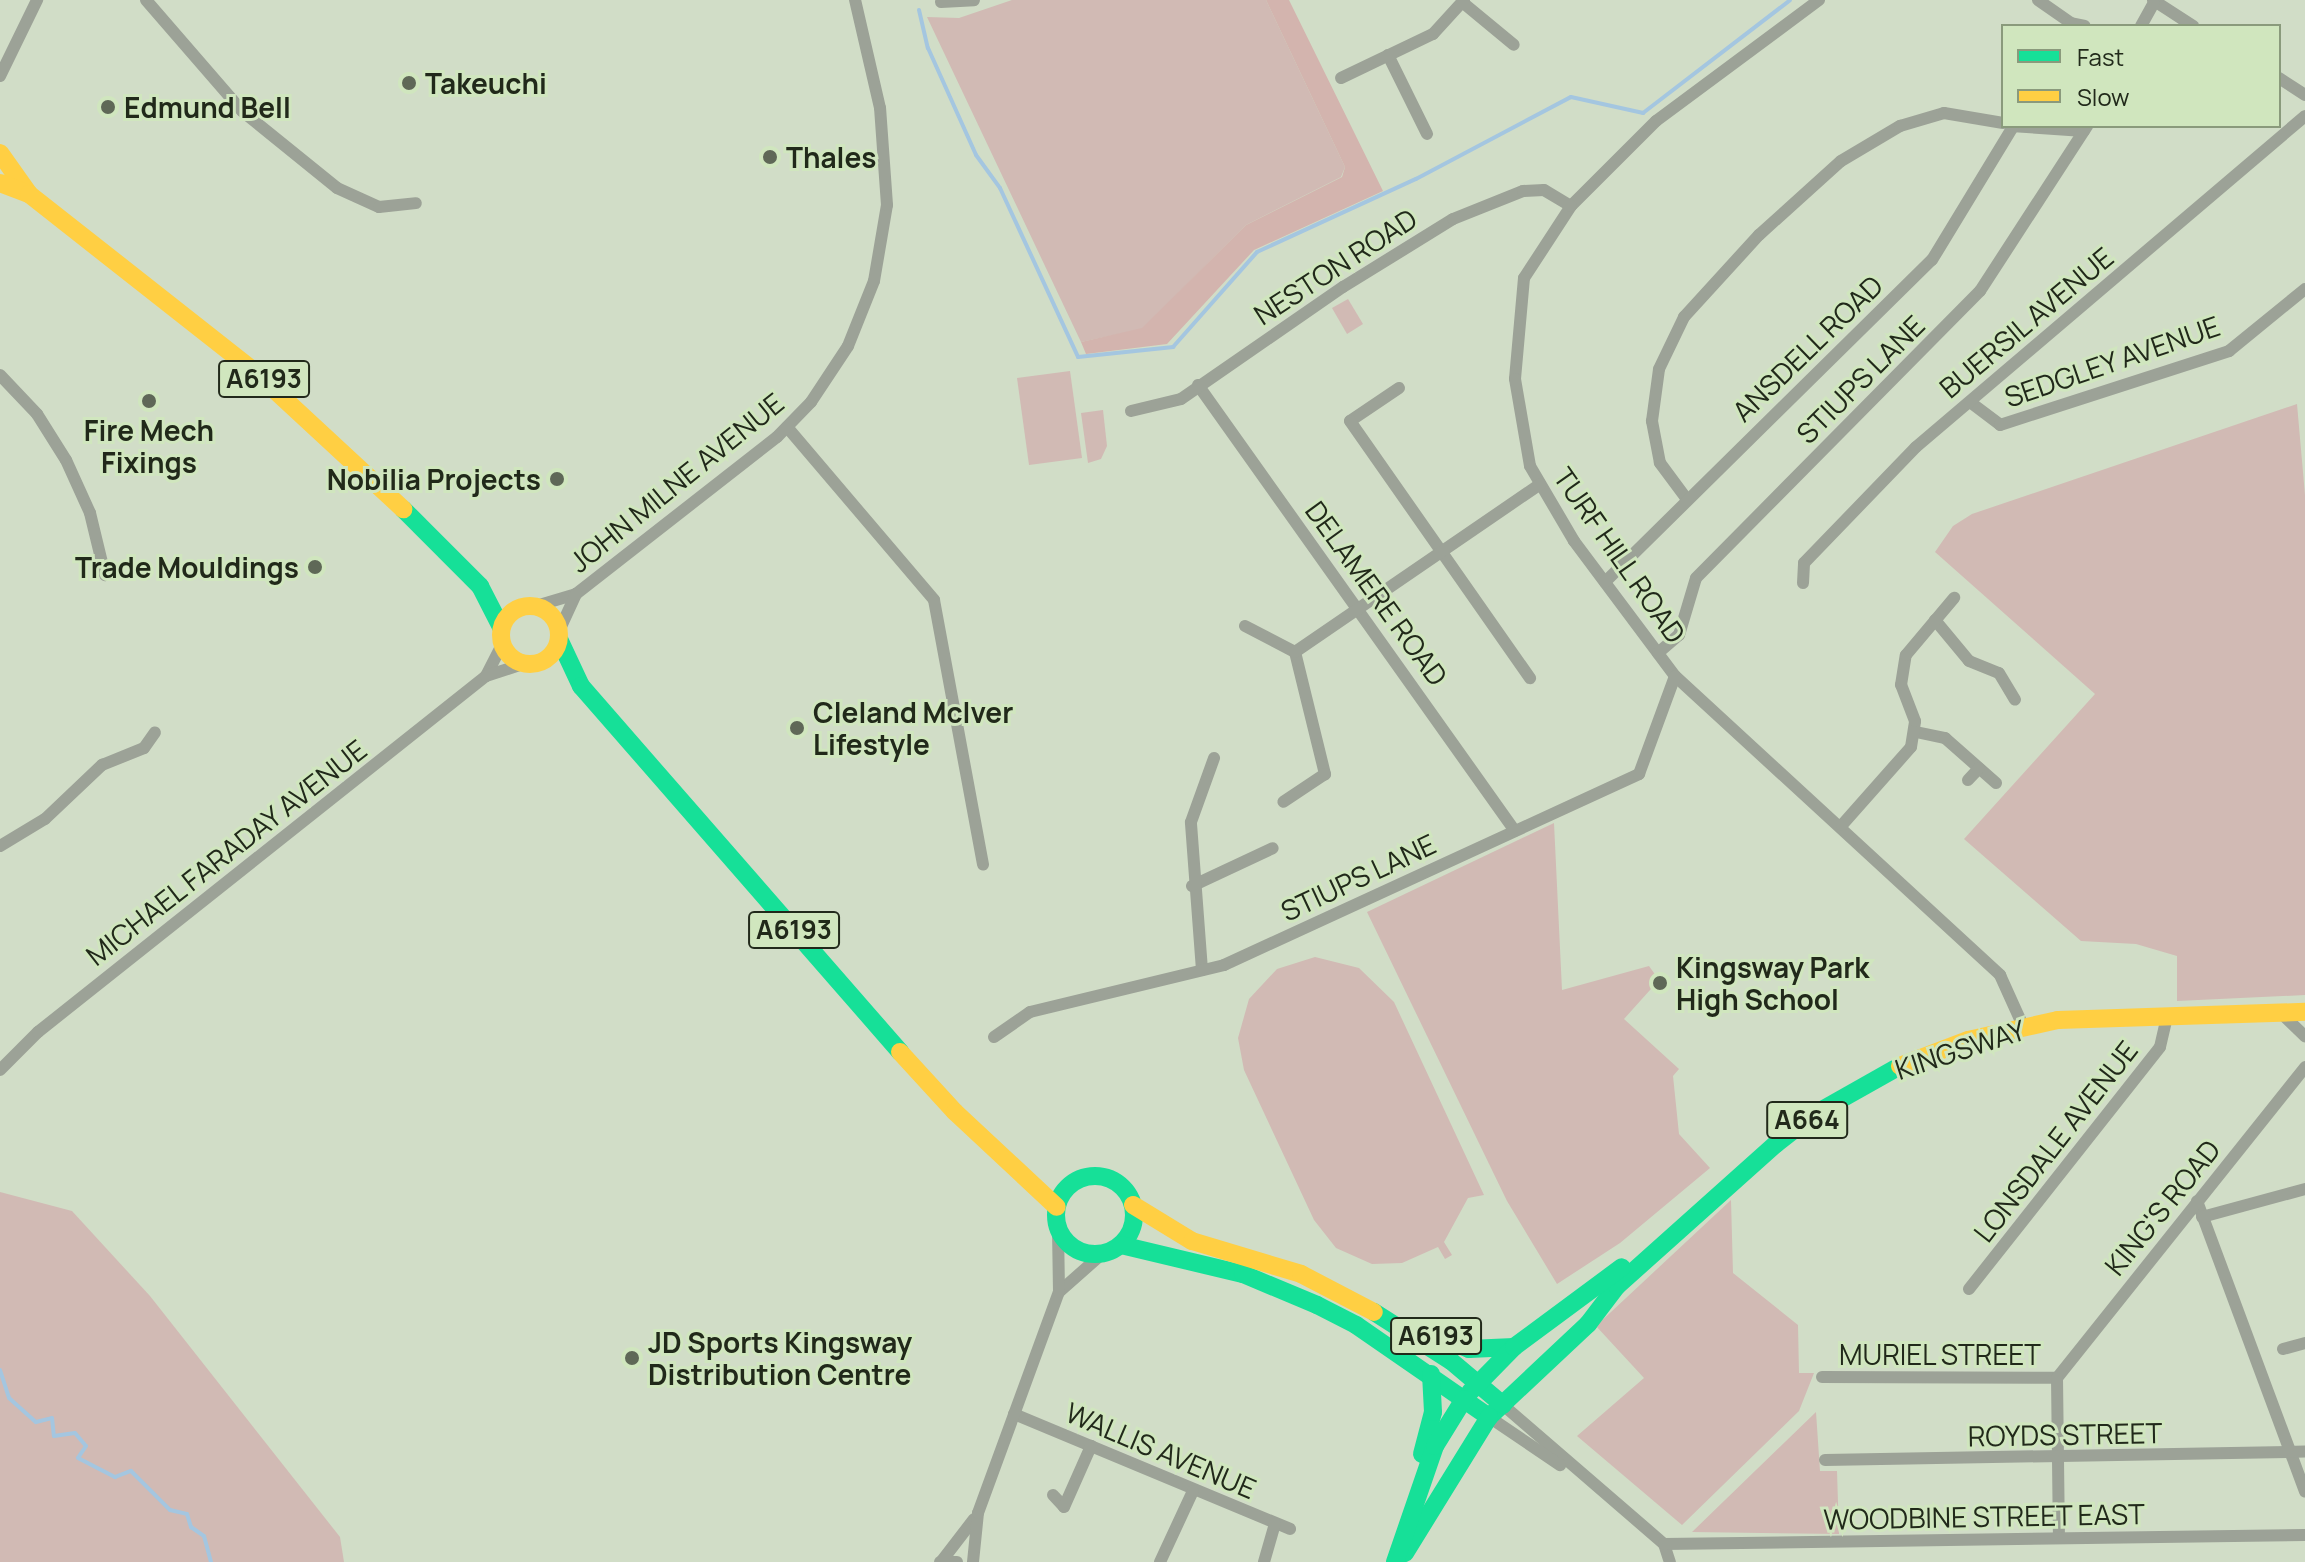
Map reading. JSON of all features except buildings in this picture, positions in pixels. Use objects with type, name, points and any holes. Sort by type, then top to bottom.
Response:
[{"type":"main road","name":"A6193","points":[[0,153],[29,194],[253,370],[480,586]]},
{"type":"main road","name":"A6193","points":[[0,183],[29,194]]},
{"type":"main road","points":[[480,586],[529,606],[502,635],[480,586]]},
{"type":"main road","name":"A6193","points":[[529,606],[551,615],[581,686],[933,1078],[1015,1167],[1057,1207]]},
{"type":"main road","name":"A6193","points":[[502,635],[510,657],[581,686]]},
{"type":"main road","points":[[530,664],[551,655],[559,635]]},
{"type":"main road","name":"KINGSWAY","points":[[1398,1562],[1401,1535],[1428,1464],[1458,1424],[1588,1324],[1617,1286],[1813,1115],[1910,1060],[2023,1026],[2092,1017],[2282,1015],[2305,1012]]},
{"type":"main road","name":"A6193","points":[[1015,1167],[1070,1186],[1093,1176],[1106,1178],[1118,1184],[1133,1205],[1192,1241],[1301,1274],[1456,1345],[1514,1347]]},
{"type":"main road","points":[[1070,1186],[1057,1207],[1058,1227],[1080,1251],[1102,1254],[1121,1245],[1132,1226],[1133,1205]]},
{"type":"main road","name":"KINGSWAY","points":[[1398,1562],[1514,1347],[1618,1270],[1671,1239]]},
{"type":"main road","name":"A6193","points":[[1121,1245],[1243,1274],[1356,1325],[1431,1374],[1484,1401]]},
{"type":"main road","name":"A6193","points":[[1362,1304],[1484,1401]]},
{"type":"main road","name":"A664","points":[[1401,1535],[1433,1412],[1431,1374]]},
{"type":"street","points":[[0,76],[37,0]]},
{"type":"street","points":[[146,0],[242,111],[337,188],[369,205],[416,203]]},
{"type":"street","name":"JOHN MILNE AVENUE","points":[[529,606],[576,594],[787,427],[848,346],[869,299],[883,242],[888,186],[884,139],[855,0]]},
{"type":"street","points":[[946,1],[974,0]]},
{"type":"street","name":"TURF HILL ROAD","points":[[1819,0],[1656,121],[1571,206],[1524,278],[1515,379],[1530,466],[1605,582],[1675,676],[1842,825],[2000,975],[2023,1026]]},
{"type":"street","points":[[2038,0],[2076,24]]},
{"type":"street","points":[[1341,78],[1433,34],[1463,1],[1514,45]]},
{"type":"street","points":[[2142,24],[2154,2],[2190,24]]},
{"type":"street","points":[[1388,55],[1427,134]]},
{"type":"street","points":[[2281,79],[2305,95]]},
{"type":"street","points":[[1686,498],[1660,463],[1652,421],[1659,369],[1684,317],[1759,235],[1853,154],[1900,126],[1944,113],[2001,123]]},
{"type":"street","name":"BUERSIL AVENUE","points":[[1803,583],[1804,563],[1916,447],[2305,116]]},
{"type":"street","name":"ANSDELL ROAD","points":[[1605,582],[1686,498],[1932,260],[2011,128]]},
{"type":"street","name":"STIUPS LANE","points":[[1658,653],[1679,635],[1696,578],[1980,291],[2086,128]]},
{"type":"street","name":"NESTON ROAD","points":[[1131,411],[1181,399],[1453,219],[1523,191],[1544,190],[1571,206]]},
{"type":"street","name":"SEDGLEY AVENUE","points":[[1970,402],[2000,425],[2229,351],[2305,289]]},
{"type":"street","points":[[0,375],[37,414],[66,460],[90,513],[105,575]]},
{"type":"street","name":"DELAMERE ROAD","points":[[1198,385],[1515,831]]},
{"type":"street","points":[[1399,388],[1350,421],[1444,550],[1530,678]]},
{"type":"street","points":[[787,427],[934,600],[983,865]]},
{"type":"street","points":[[1295,652],[1540,484]]},
{"type":"street","name":"JOHN MILNE AVENUE","points":[[559,635],[576,594]]},
{"type":"street","points":[[1842,825],[1911,747],[1916,732],[1901,685],[1906,655],[1954,598]]},
{"type":"street","points":[[1935,620],[1969,661],[1999,673],[2015,700]]},
{"type":"street","points":[[1245,626],[1295,652],[1325,774],[1283,802]]},
{"type":"street","points":[[486,676],[502,635]]},
{"type":"street","points":[[486,676],[530,664]]},
{"type":"street","name":"MICHAEL FARADAY AVENUE","points":[[0,1070],[38,1032],[486,676]]},
{"type":"street","name":"STIUPS LANE","points":[[994,1037],[1030,1012],[1224,965],[1639,774],[1675,676]]},
{"type":"street","points":[[0,846],[45,819],[102,765],[144,748],[155,732]]},
{"type":"street","points":[[1916,732],[1945,738],[1996,783]]},
{"type":"street","points":[[1202,970],[1192,886],[1191,822],[1214,758]]},
{"type":"street","points":[[1968,780],[1979,768]]},
{"type":"street","points":[[1192,886],[1273,848]]},
{"type":"street","points":[[2282,1015],[2297,1023],[2305,1036]]},
{"type":"street","name":"LONSDALE AVENUE","points":[[1969,1289],[2160,1047],[2167,1017]]},
{"type":"street","name":"KING'S ROAD","points":[[2057,1378],[2305,1067]]},
{"type":"street","points":[[2202,1217],[2305,1189]]},
{"type":"street","points":[[2197,1201],[2305,1492]]},
{"type":"street","points":[[973,1562],[978,1513],[1059,1292],[1058,1227]]},
{"type":"street","points":[[1059,1292],[1102,1254]]},
{"type":"street","points":[[2283,1349],[2305,1343]]},
{"type":"street","name":"MURIEL STREET","points":[[1822,1377],[2057,1378]]},
{"type":"street","points":[[2057,1378],[2059,1538]]},
{"type":"street","points":[[1484,1401],[1664,1544],[1670,1562]]},
{"type":"street","name":"WALLIS AVENUE","points":[[1014,1414],[1290,1529]]},
{"type":"street","points":[[1053,1495],[1064,1507],[1091,1446]]},
{"type":"street","name":"ROYDS STREET","points":[[1825,1460],[2292,1456],[2305,1452]]},
{"type":"street","points":[[1160,1562],[1193,1491]]},
{"type":"street","points":[[940,1562],[978,1513]]},
{"type":"street","points":[[1264,1562],[1275,1524]]},
{"type":"street","name":"WOODBINE STREET EAST","points":[[1664,1544],[2305,1535]]},
{"type":"street","points":[[940,1562],[957,1562]]},
{"type":"shaded area","points":[[1012,0],[1266,0],[1345,167],[1341,177],[1246,225],[1142,329],[1081,342],[927,17],[959,18]]},
{"type":"shaded area","points":[[1266,0],[1289,0],[1383,191],[1254,250],[1167,344],[1086,354],[1081,342],[1142,328],[1246,225],[1342,177],[1345,167]]},
{"type":"shaded area","points":[[1348,299],[1363,324],[1347,334],[1332,308]]},
{"type":"shaded area","points":[[1070,371],[1082,458],[1029,465],[1017,378]]},
{"type":"shaded area","points":[[2297,404],[2305,495],[2305,995],[2177,1001],[2177,956],[2136,944],[2081,941],[1964,839],[2095,694],[1935,552],[1953,526],[1972,514]]},
{"type":"shaded area","points":[[1103,410],[1107,446],[1101,459],[1088,463],[1081,413]]},
{"type":"shaded area","points":[[1554,823],[1562,990],[1649,966],[1659,980],[1624,1019],[1679,1069],[1673,1076],[1679,1134],[1710,1168],[1620,1243],[1557,1284],[1507,1201],[1367,912]]},
{"type":"shaded area","points":[[1315,957],[1359,968],[1394,1002],[1484,1195],[1468,1198],[1444,1242],[1452,1255],[1445,1259],[1438,1247],[1402,1263],[1372,1264],[1336,1248],[1314,1220],[1244,1070],[1238,1038],[1249,999],[1277,969]]},
{"type":"shaded area","points":[[0,1192],[72,1211],[150,1296],[340,1537],[344,1562],[0,1562]]},
{"type":"shaded area","points":[[1731,1200],[1733,1273],[1798,1325],[1799,1373],[1814,1373],[1799,1411],[1682,1525],[1577,1436],[1644,1378],[1596,1326]]},
{"type":"shaded area","points":[[1816,1412],[1820,1471],[1837,1471],[1839,1534],[1692,1532]]},
{"type":"waterway","points":[[919,10],[928,48],[976,155],[1000,188],[1078,357],[1173,347],[1257,252],[1416,179],[1571,97],[1643,113],[1790,0]]},
{"type":"waterway","points":[[0,1370],[9,1398],[36,1422],[52,1418],[54,1436],[75,1433],[86,1446],[78,1458],[115,1477],[131,1471],[170,1510],[187,1514],[191,1527],[204,1536],[211,1562]]},
{"type":"traffic: fast","points":[[403,509],[480,586],[501,627]]},
{"type":"traffic: fast","points":[[559,639],[581,686],[900,1052]]},
{"type":"traffic: fast","points":[[1121,1245],[1243,1274],[1317,1305],[1356,1325],[1489,1417],[1588,1324],[1617,1286],[1776,1144],[1813,1115],[1900,1066]]},
{"type":"traffic: fast","points":[[1095,1176],[1110,1179],[1127,1193],[1134,1215],[1131,1230],[1117,1247],[1095,1254],[1080,1251],[1063,1237],[1056,1215],[1059,1200],[1073,1183],[1095,1176]]},
{"type":"traffic: fast","points":[[1470,1392],[1514,1347],[1622,1267]]},
{"type":"traffic: fast","points":[[1374,1312],[1451,1361],[1503,1405]]},
{"type":"traffic: fast","points":[[1429,1333],[1469,1349],[1514,1347]]},
{"type":"traffic: fast","points":[[1422,1454],[1433,1412],[1431,1374]]},
{"type":"traffic: fast","points":[[1395,1562],[1435,1446],[1464,1399]]},
{"type":"traffic: fast","points":[[1405,1553],[1489,1417]]},
{"type":"traffic: slow","points":[[0,153],[29,194]]},
{"type":"traffic: slow","points":[[0,183],[29,194],[253,370],[403,509]]},
{"type":"traffic: slow","points":[[530,606],[551,614],[559,635],[551,656],[530,664],[509,656],[501,635],[509,614],[530,606]]},
{"type":"traffic: slow","points":[[1900,1066],[1968,1040],[2058,1020],[2305,1012]]},
{"type":"traffic: slow","points":[[900,1052],[955,1112],[1057,1207]]},
{"type":"traffic: slow","points":[[1133,1205],[1192,1241],[1301,1274],[1374,1312]]},
{"type":"place","name":"Takeuchi","points":[[409,83]]},
{"type":"place","name":"Edmund Bell","points":[[108,107]]},
{"type":"place","name":"Thales","points":[[770,157]]},
{"type":"place","name":"Fire Mech Fixings","points":[[149,401]]},
{"type":"place","name":"Nobilia Projects","points":[[557,479]]},
{"type":"place","name":"Trade Mouldings","points":[[315,567]]},
{"type":"place","name":"Cleland McIver Lifestyle","points":[[797,728]]},
{"type":"place","name":"Kingsway Park High School","points":[[1660,983]]},
{"type":"place","name":"JD Sports Kingsway Distribution Centre","points":[[632,1358]]}]
